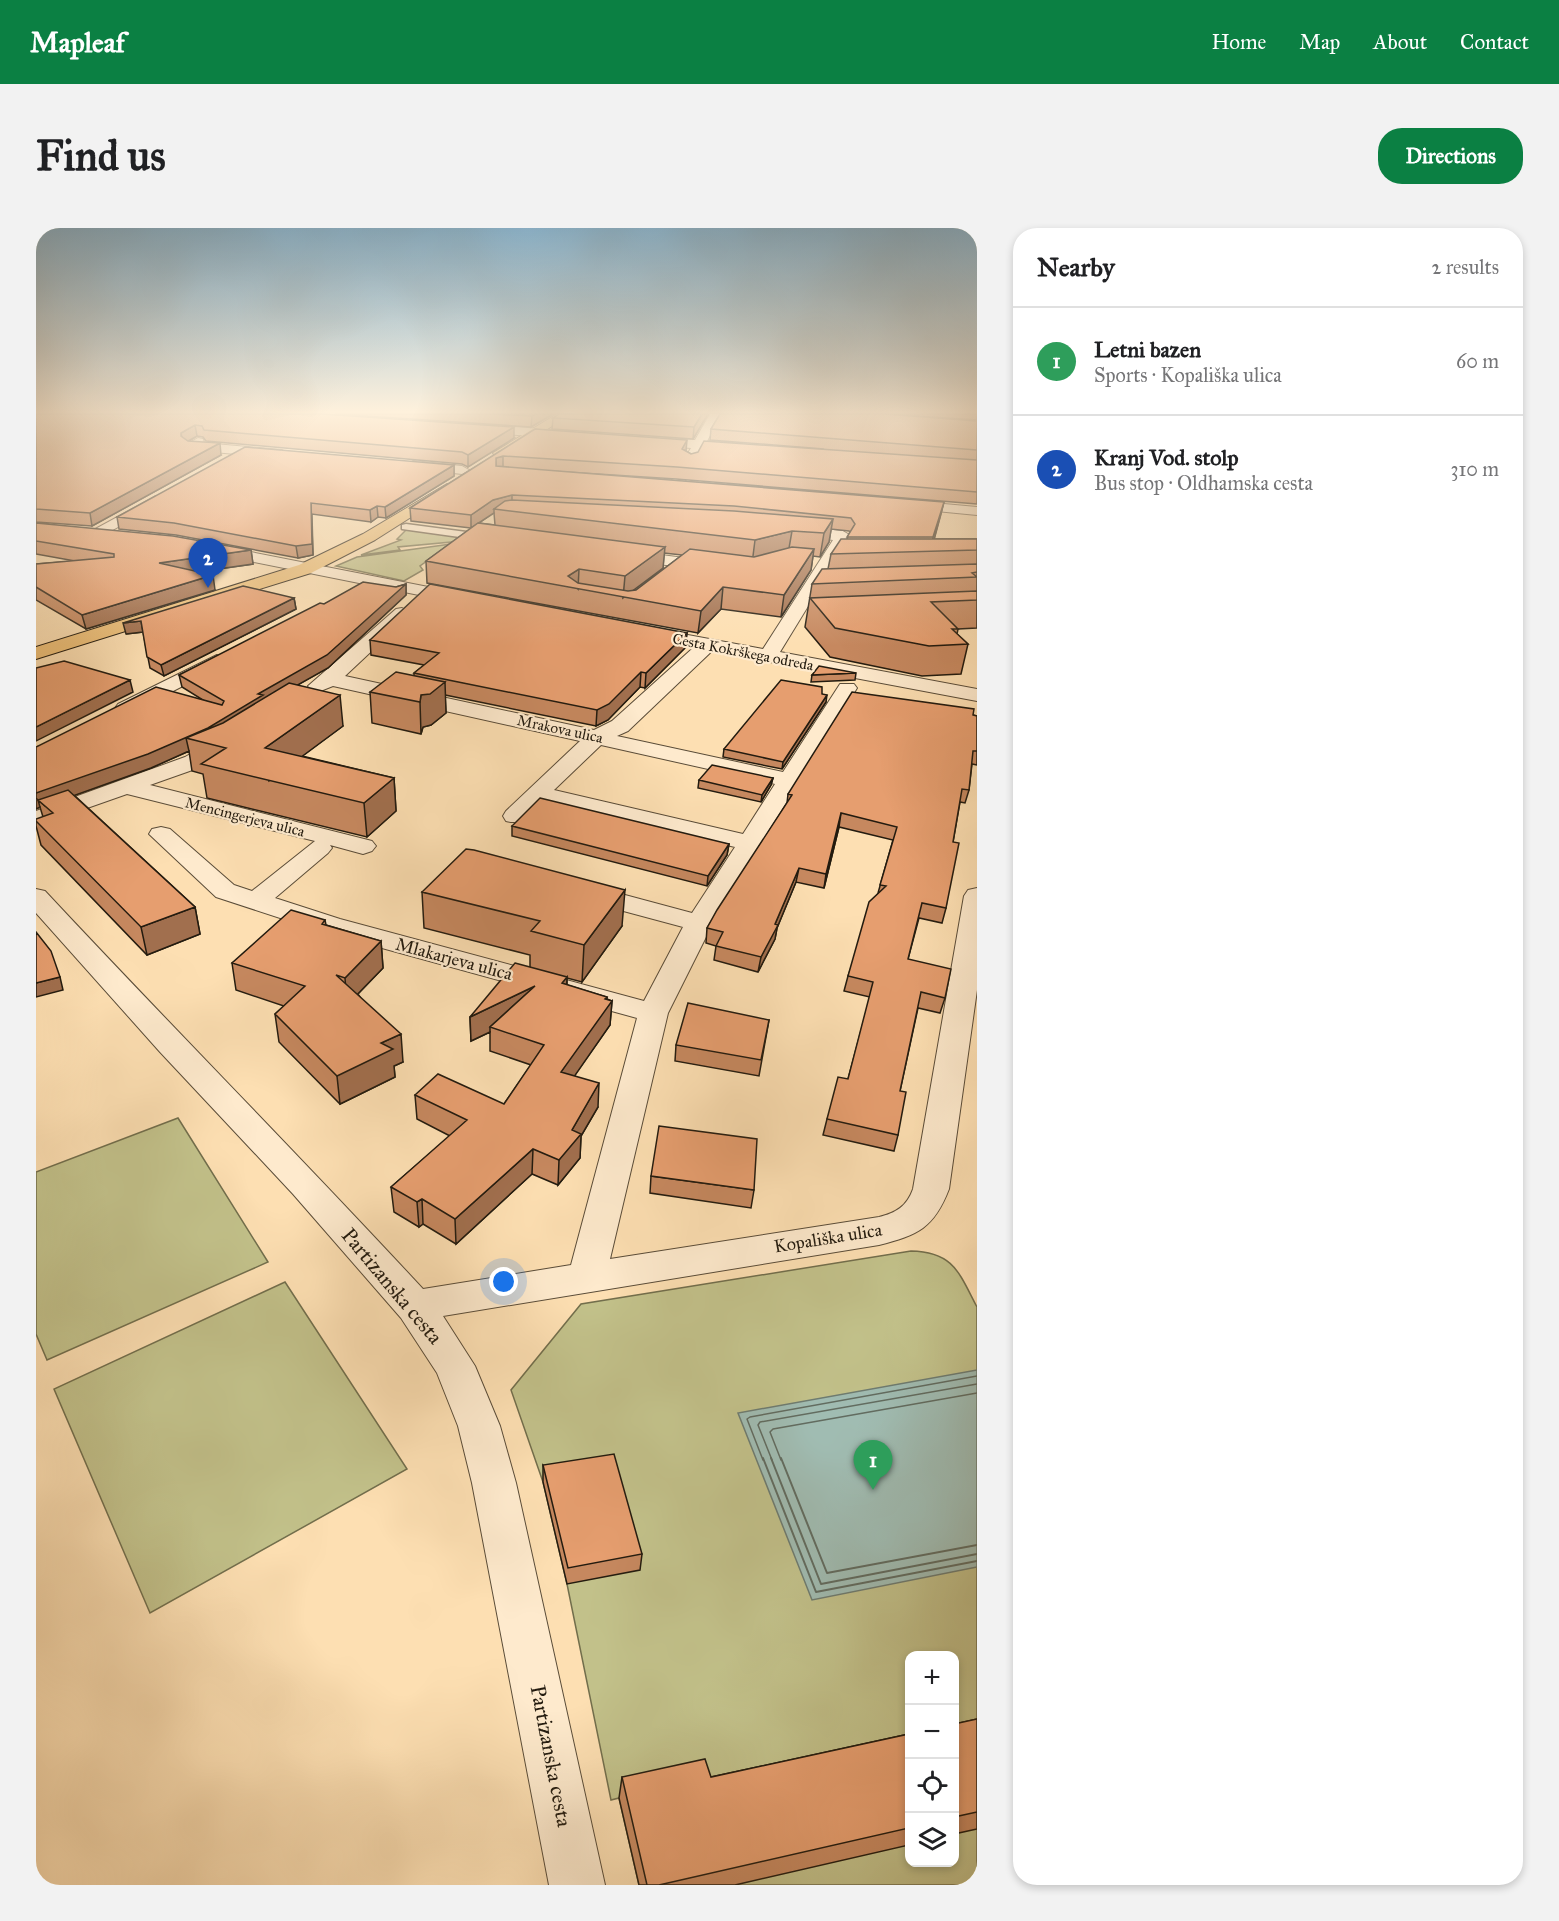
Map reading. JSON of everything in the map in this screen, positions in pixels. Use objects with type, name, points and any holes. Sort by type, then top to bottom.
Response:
[{"type":"main road","points":[[36,653],[304,569],[390,525],[441,491]]},
{"type":"street","points":[[96,532],[166,494]]},
{"type":"street","points":[[884,502],[977,511]]},
{"type":"street","points":[[406,527],[484,533]]},
{"type":"street","points":[[767,529],[849,537],[822,561],[810,589],[768,657]]},
{"type":"street","points":[[75,531],[125,536]]},
{"type":"street","points":[[453,553],[484,533]]},
{"type":"street","points":[[189,545],[369,581],[417,585],[481,602]]},
{"type":"street","points":[[604,553],[728,569]]},
{"type":"street","points":[[822,561],[853,558]]},
{"type":"street","points":[[664,578],[683,563]]},
{"type":"street","points":[[342,595],[369,581]]},
{"type":"street","points":[[300,697],[330,678],[417,585]]},
{"type":"street","points":[[810,589],[832,588]]},
{"type":"street","points":[[791,620],[814,619]]},
{"type":"street","name":"Cesta Kokrškega odreda","points":[[626,629],[977,695]]},
{"type":"street","points":[[514,816],[597,737],[620,726],[707,645]]},
{"type":"street","points":[[105,719],[231,654]]},
{"type":"street","name":"Mrakova ulica","points":[[330,678],[790,780]]},
{"type":"street","points":[[587,1276],[652,1013],[699,923],[847,688]]},
{"type":"street","points":[[36,819],[193,762],[245,732]]},
{"type":"street","name":"Mencingerjeva ulica","points":[[128,787],[363,846]]},
{"type":"street","points":[[537,793],[751,843]]},
{"type":"street","name":"Mlakarjeva ulica","points":[[160,834],[225,891],[330,925],[652,1013]]},
{"type":"street","points":[[256,901],[319,848]]},
{"type":"street","points":[[565,887],[699,923]]},
{"type":"street","name":"Kopališka ulica","points":[[415,1307],[587,1276],[879,1231],[898,1227],[914,1219],[925,1206],[931,1189],[977,896]]},
{"type":"street","name":"Partizanska cesta","points":[[36,897],[171,1045],[306,1185],[415,1307],[455,1366],[479,1426],[537,1686],[577,1885]]},
{"type":"shaded area","points":[[407,529],[461,536],[462,541],[398,547],[400,550],[361,555],[401,540],[397,539]]},
{"type":"shaded area","points":[[451,544],[420,566],[423,570],[404,581],[336,566],[357,557]]},
{"type":"shaded area","points":[[178,1118],[268,1262],[47,1360],[36,1334],[36,1172]]},
{"type":"shaded area","points":[[911,1251],[937,1255],[953,1267],[960,1275],[977,1307],[977,1885],[639,1885],[619,1798],[611,1800],[567,1584],[543,1482],[511,1390],[581,1304]]},
{"type":"shaded area","points":[[285,1282],[407,1469],[150,1613],[54,1389]]},
{"type":"water","points":[[977,1370],[977,1567],[812,1600],[738,1413]]},
{"type":"building","points":[[36,491],[130,491],[90,513],[36,509]]},
{"type":"building","points":[[164,491],[411,491],[385,507],[377,506],[370,510],[311,503],[312,544],[296,546],[174,523],[117,517]]},
{"type":"building","points":[[436,491],[811,491],[944,502],[933,537],[847,537],[855,524],[851,518],[734,506],[512,495],[493,500],[471,515],[410,508]]},
{"type":"building","points":[[505,501],[734,511],[833,519],[824,533],[792,531],[755,540],[494,509]]},
{"type":"building","points":[[36,523],[173,536],[251,550],[159,563],[213,575],[82,615],[36,587],[36,564],[114,557],[114,554],[36,541]]},
{"type":"building","points":[[478,523],[665,547],[625,576],[579,569],[568,576],[578,583],[628,591],[636,590],[690,549],[754,557],[792,547],[814,549],[784,595],[723,587],[701,611],[426,561]]},
{"type":"building","points":[[841,539],[977,539],[977,550],[831,554]]},
{"type":"building","points":[[977,564],[977,572],[972,573],[977,577],[812,584],[822,569]]},
{"type":"building","points":[[363,582],[396,587],[406,584],[327,655],[258,694],[263,695],[208,728],[148,754],[36,793],[36,747],[156,687],[222,705],[224,701],[179,675],[320,603],[324,604]]},
{"type":"building","points":[[430,584],[687,633],[646,673],[641,672],[609,704],[597,710],[414,673],[439,653],[370,640]]},
{"type":"building","points":[[243,586],[294,598],[161,665],[147,657],[141,621],[123,623]]},
{"type":"building","points":[[977,591],[977,600],[931,602],[958,629],[952,629],[968,644],[929,646],[835,628],[810,598]]},
{"type":"building","points":[[64,661],[130,680],[36,727],[36,668]]},
{"type":"building","points":[[819,666],[856,673],[812,675]]},
{"type":"building","points":[[396,672],[445,682],[430,694],[421,695],[420,702],[370,692]]},
{"type":"building","points":[[781,680],[822,687],[822,694],[827,695],[783,762],[724,749]]},
{"type":"building","points":[[289,683],[340,695],[265,748],[394,778],[364,803],[201,764],[226,748],[186,738],[223,723]]},
{"type":"building","points":[[852,692],[974,709],[973,715],[977,716],[977,751],[973,751],[969,790],[962,789],[953,842],[959,843],[946,908],[922,903],[908,959],[951,969],[945,998],[921,992],[900,1091],[906,1092],[898,1135],[827,1119],[838,1077],[848,1079],[873,982],[848,976],[869,902],[886,886],[880,885],[897,827],[841,813],[826,874],[799,868],[775,924],[778,925],[761,957],[716,946],[723,932],[707,928],[792,795],[788,794]]},
{"type":"building","points":[[712,765],[773,778],[762,795],[699,780]]},
{"type":"building","points":[[68,790],[195,907],[141,927],[36,821],[36,819],[53,813],[38,800]]},
{"type":"building","points":[[540,798],[729,844],[708,876],[512,826]]},
{"type":"building","points":[[466,849],[625,890],[584,945],[531,931],[540,921],[422,892]]},
{"type":"building","points":[[291,910],[325,920],[322,924],[381,941],[345,978],[336,975],[401,1034],[381,1043],[393,1049],[337,1076],[275,1014],[305,986],[232,963]]},
{"type":"building","points":[[36,932],[51,951],[60,977],[36,983]]},
{"type":"building","points":[[515,963],[567,977],[562,983],[607,997],[605,999],[612,1001],[561,1072],[599,1083],[572,1130],[581,1134],[559,1160],[533,1149],[455,1219],[422,1199],[417,1202],[391,1187],[467,1120],[415,1095],[438,1074],[504,1104],[544,1045],[490,1027],[535,986],[470,1017]]},
{"type":"building","points":[[688,1003],[769,1020],[761,1060],[676,1045]]},
{"type":"building","points":[[659,1126],[757,1139],[754,1190],[651,1176]]},
{"type":"building","points":[[614,1454],[642,1554],[568,1568],[543,1465]]},
{"type":"building","points":[[977,1719],[977,1812],[959,1816],[959,1759],[959,1723]]},
{"type":"building","points":[[905,1735],[905,1829],[659,1885],[647,1885],[622,1777],[705,1759],[711,1777]]},
{"type":"place","name":"Kranj Vod. stolp","points":[[208,588]]},
{"type":"place","name":"Letni bazen","points":[[873,1490]]}]
